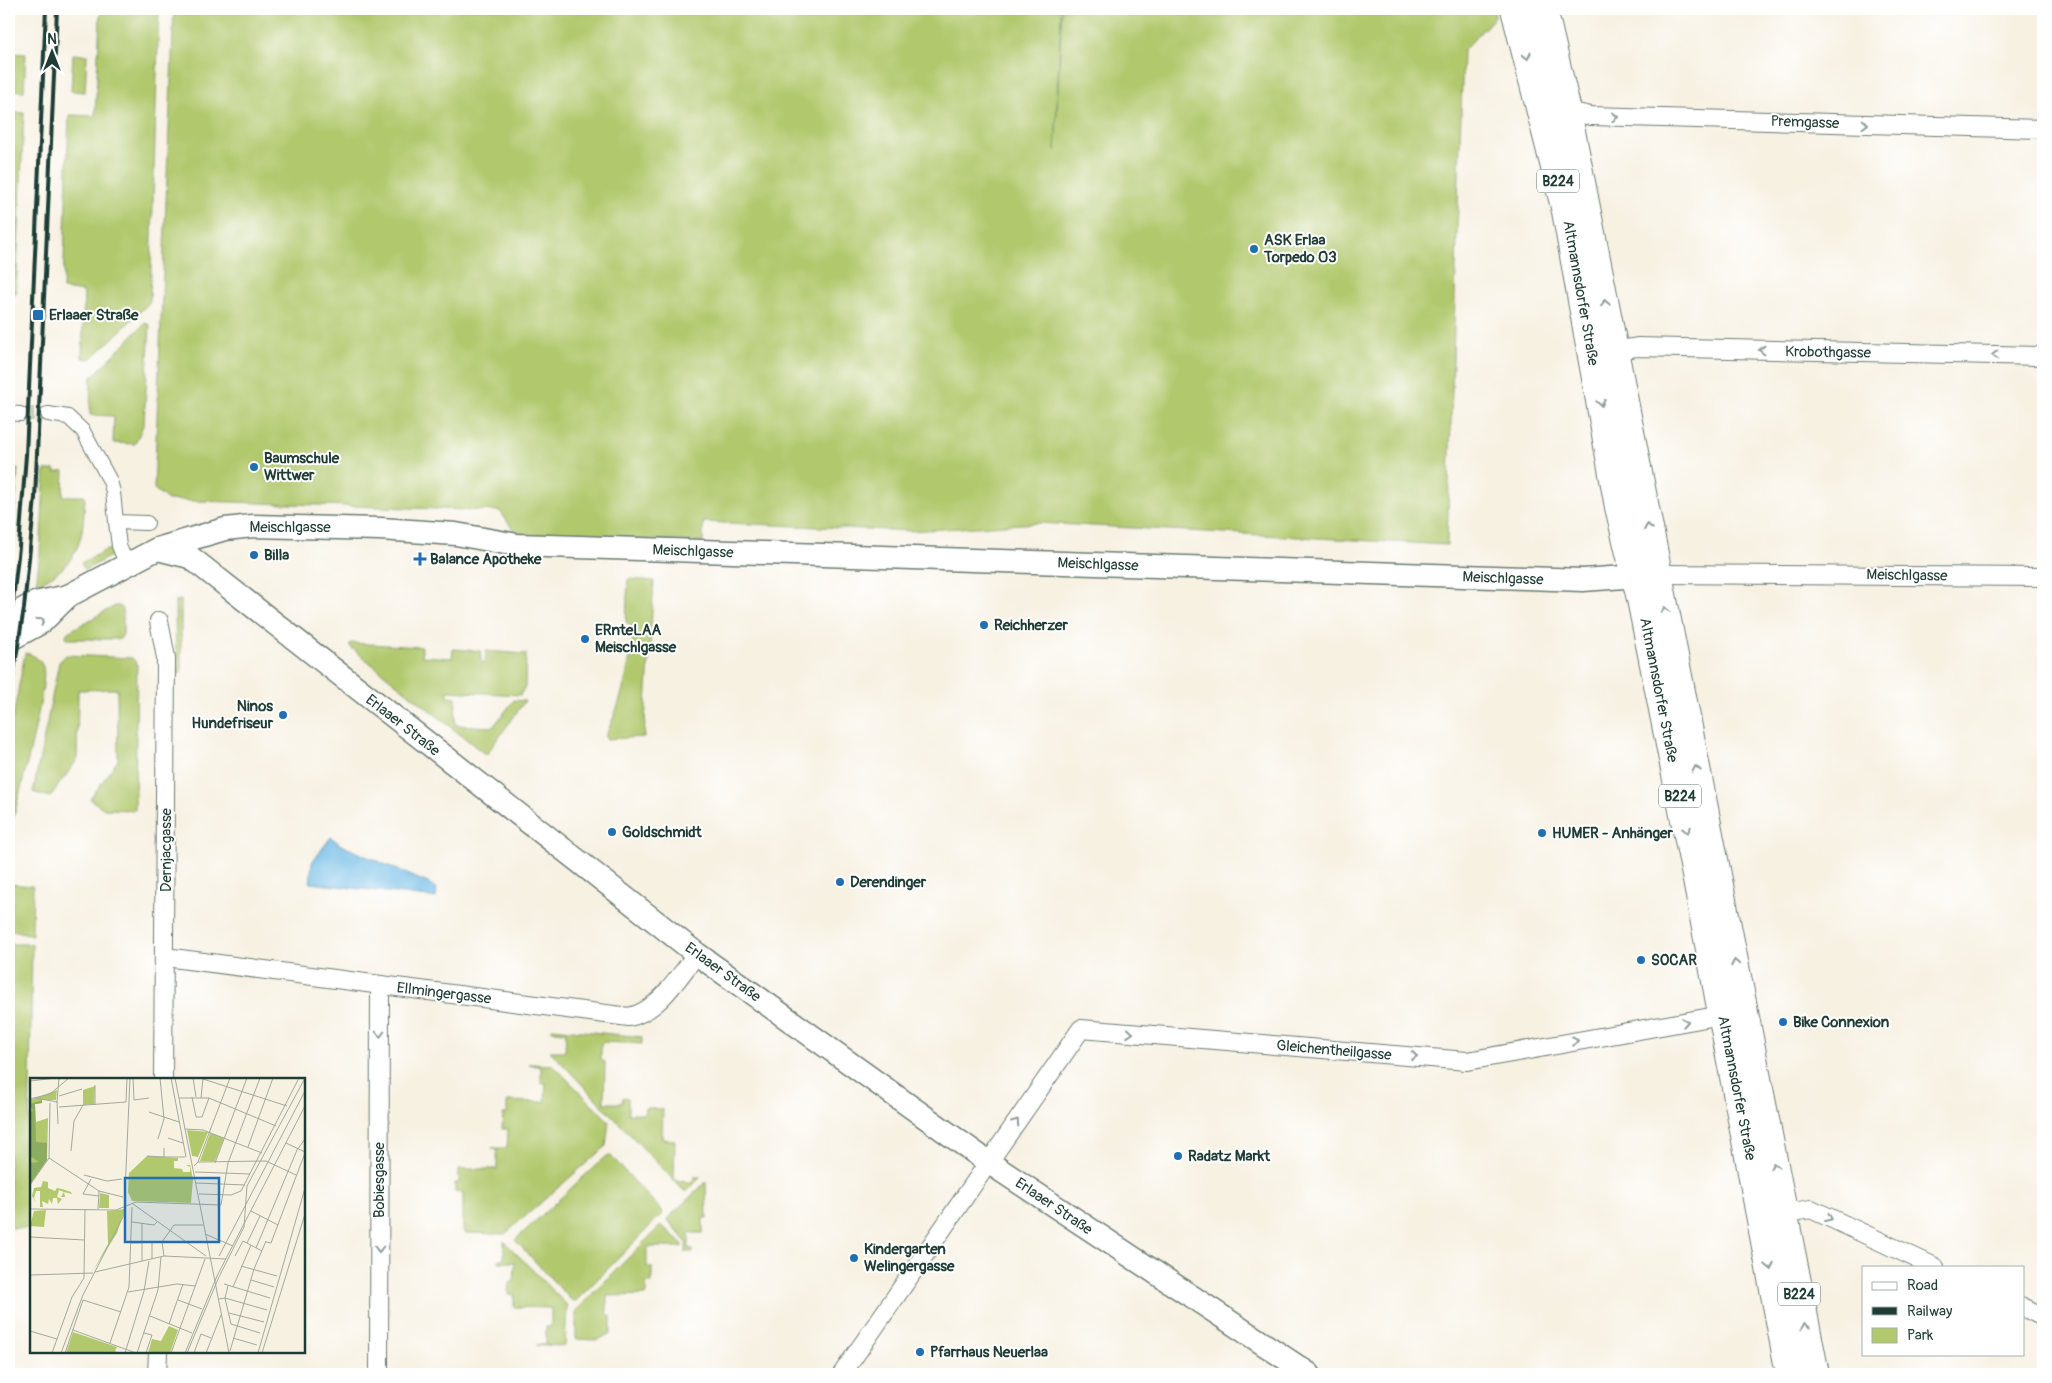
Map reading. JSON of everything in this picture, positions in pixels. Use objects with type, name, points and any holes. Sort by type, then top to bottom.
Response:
[{"type":"main road","name":"Altmannsdorfer Straße","points":[[1515,9],[1566,211],[1619,507],[1647,576]]},
{"type":"main road","name":"Altmannsdorfer Straße","points":[[1543,9],[1567,111],[1614,351],[1647,576],[1734,1013],[1772,1216],[1790,1374]]},
{"type":"main road","name":"Altmannsdorfer Straße","points":[[1772,1216],[1815,1374]]},
{"type":"street","name":"Premgasse","points":[[1567,111],[1591,116],[2043,129]]},
{"type":"street","name":"Krobothgasse","points":[[1614,351],[1637,347],[2043,356]]},
{"type":"street","points":[[48,414],[68,418],[83,432],[110,481],[114,492],[119,546],[127,565]]},
{"type":"street","points":[[116,522],[147,523]]},
{"type":"street","name":"Meischlgasse","points":[[68,596],[157,549],[225,529],[279,526],[380,529],[456,534],[527,545],[1573,580],[1647,576],[2043,577]]},
{"type":"street","name":"Erlaaer Straße","points":[[157,549],[190,557],[697,954],[988,1162],[1309,1374]]},
{"type":"street","points":[[9,617],[35,603],[68,596]]},
{"type":"street","points":[[9,640],[42,622],[68,596]]},
{"type":"street","name":"Dernjacgasse","points":[[159,621],[166,658],[163,1078]]},
{"type":"street","name":"Ellmingergasse","points":[[165,957],[629,1017],[642,1014],[652,1008],[697,954]]},
{"type":"street","name":"Bobiesgasse","points":[[379,1374],[380,985]]},
{"type":"street","name":"Gleichentheilgasse","points":[[988,1162],[1081,1029],[1466,1061],[1734,1013]]},
{"type":"street","points":[[842,1374],[988,1162]]},
{"type":"street","points":[[1772,1216],[1811,1209],[1933,1266]]},
{"type":"street","points":[[2024,1308],[2043,1317]]},
{"type":"street","points":[[157,1374],[158,1353]]},
{"type":"green space","points":[[103,9],[159,9],[150,302],[91,359],[82,358],[84,292],[63,289],[69,115],[95,116],[100,17]]},
{"type":"green space","points":[[174,9],[1061,9],[1055,151],[1062,9],[1494,9],[1495,17],[1463,51],[1447,545],[1039,523],[911,531],[703,522],[703,542],[516,534],[500,511],[168,500],[154,489]]},
{"type":"green space","points":[[11,53],[26,54],[24,91],[10,90]]},
{"type":"green space","points":[[73,54],[87,55],[85,92],[71,91]]},
{"type":"green space","points":[[9,112],[24,113],[16,294],[9,294]]},
{"type":"green space","points":[[145,323],[150,325],[144,423],[135,444],[113,443],[114,416],[90,415],[91,378]]},
{"type":"green space","points":[[18,469],[9,572],[9,470]]},
{"type":"green space","points":[[45,470],[55,470],[55,473],[64,471],[63,496],[85,496],[83,526],[76,550],[70,560],[62,569],[36,585],[40,553]]},
{"type":"green space","points":[[106,550],[111,550],[114,554],[85,570],[81,563]]},
{"type":"green space","points":[[628,579],[654,581],[644,737],[607,739],[605,737],[624,684],[634,628],[626,622]]},
{"type":"green space","points":[[181,600],[181,672],[176,675],[175,601]]},
{"type":"green space","points":[[115,606],[120,606],[123,609],[123,634],[120,639],[67,639],[66,635],[68,632]]},
{"type":"green space","points":[[351,643],[422,647],[422,656],[452,658],[453,649],[481,651],[481,662],[485,663],[486,651],[526,654],[525,687],[520,695],[448,691],[448,696],[456,697],[455,725],[493,727],[514,700],[525,701],[486,755],[349,646]]},
{"type":"green space","points":[[25,653],[38,659],[43,667],[44,678],[37,721],[9,834],[9,739]]},
{"type":"green space","points":[[66,655],[132,658],[137,663],[135,810],[104,809],[90,799],[118,760],[117,689],[78,690],[77,760],[50,797],[33,792],[59,662]]},
{"type":"green space","points":[[9,884],[33,886],[32,935],[9,929]]},
{"type":"green space","points":[[9,944],[32,944],[28,1228],[9,1228]]},
{"type":"green space","points":[[552,1028],[642,1037],[642,1044],[604,1042],[601,1044],[601,1060],[605,1062],[604,1103],[622,1103],[623,1097],[628,1098],[628,1114],[644,1114],[645,1108],[663,1109],[662,1139],[675,1140],[674,1178],[677,1181],[693,1182],[694,1177],[701,1177],[687,1191],[684,1191],[550,1051],[565,1051],[566,1032],[552,1031]]},
{"type":"green space","points":[[529,1064],[553,1065],[609,1121],[606,1146],[505,1234],[465,1233],[463,1230],[463,1193],[455,1192],[455,1183],[459,1183],[459,1169],[497,1169],[497,1150],[492,1148],[507,1148],[508,1129],[502,1129],[503,1114],[507,1114],[507,1101],[545,1102],[546,1083],[541,1083],[541,1067]]},
{"type":"green space","points":[[611,1156],[661,1210],[662,1214],[576,1301],[571,1300],[515,1240],[605,1157]]},
{"type":"green space","points":[[706,1182],[707,1218],[703,1218],[703,1233],[689,1233],[689,1249],[693,1249],[693,1252],[686,1252],[686,1242],[667,1219]]},
{"type":"green space","points":[[661,1225],[682,1243],[682,1247],[647,1247],[647,1267],[652,1267],[652,1283],[646,1283],[646,1295],[607,1296],[607,1314],[611,1316],[611,1333],[598,1340],[576,1339],[576,1310]]},
{"type":"green space","points":[[504,1241],[567,1305],[565,1346],[536,1345],[546,1345],[546,1327],[551,1327],[551,1308],[514,1307],[514,1294],[508,1294],[509,1282],[514,1282],[515,1262],[499,1262],[499,1259],[504,1259]]},
{"type":"water","points":[[331,837],[341,845],[428,883],[437,889],[436,898],[310,883],[312,862]]},
{"type":"tunnel","points":[[20,414],[48,414]]},
{"type":"railway","points":[[9,636],[19,547],[26,455],[46,9]]},
{"type":"railway","points":[[9,702],[24,608],[35,498],[57,9]]},
{"type":"place","name":"ASK Erlaa Torpedo 03","points":[[1254,249]]},
{"type":"place","name":"Erlaaer Straße","points":[[38,315]]},
{"type":"place","name":"Baumschule Wittwer","points":[[254,467]]},
{"type":"place","name":"Billa","points":[[254,555]]},
{"type":"place","name":"Balance Apotheke","points":[[420,559]]},
{"type":"place","name":"Reichherzer","points":[[984,625]]},
{"type":"place","name":"ERnteLAA Meischlgasse","points":[[585,639]]},
{"type":"place","name":"Ninos Hundefriseur","points":[[283,715]]},
{"type":"place","name":"Goldschmidt","points":[[612,832]]},
{"type":"place","name":"HUMER - Anhänger","points":[[1542,833]]},
{"type":"place","name":"Derendinger","points":[[840,882]]},
{"type":"place","name":"SOCAR","points":[[1641,960]]},
{"type":"place","name":"Bike Connexion","points":[[1783,1022]]},
{"type":"place","name":"Radatz Markt","points":[[1178,1156]]},
{"type":"place","name":"Kindergarten Welingergasse","points":[[854,1258]]},
{"type":"place","name":"Pfarrhaus Neuerlaa","points":[[920,1352]]}]
